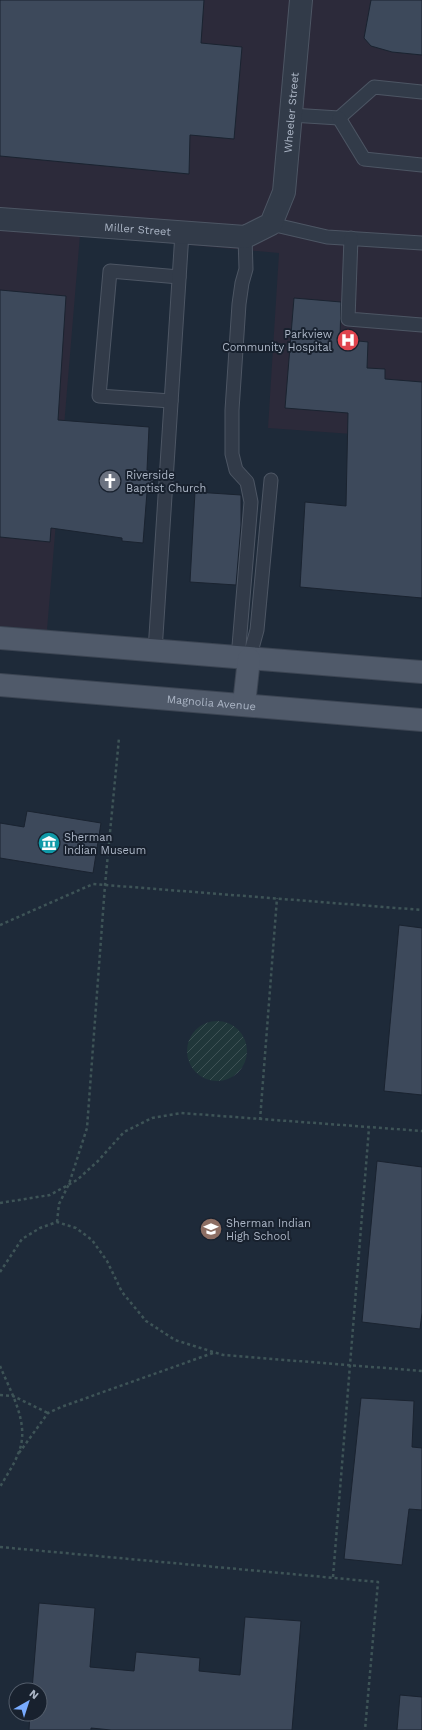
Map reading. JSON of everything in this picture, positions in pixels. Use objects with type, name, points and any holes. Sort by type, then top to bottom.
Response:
[{"type":"main road","points":[[0,638],[422,672]]},
{"type":"main road","points":[[244,658],[244,704]]},
{"type":"main road","name":"Magnolia Avenue","points":[[0,685],[244,704],[422,720]]},
{"type":"street","name":"Wheeler Street","points":[[271,224],[284,192],[301,0]]},
{"type":"street","name":"Miller Street","points":[[0,220],[245,237]]},
{"type":"street","points":[[245,237],[271,224]]},
{"type":"lane","points":[[291,115],[339,118],[374,87],[422,92]]},
{"type":"lane","points":[[339,118],[364,159],[422,164]]},
{"type":"lane","points":[[271,224],[327,237],[422,243]]},
{"type":"lane","points":[[155,650],[182,233]]},
{"type":"lane","points":[[244,658],[251,502],[247,482],[236,470],[232,454],[232,410],[239,304],[246,269],[245,237]]},
{"type":"lane","points":[[351,238],[348,319],[422,325]]},
{"type":"lane","points":[[171,401],[99,396],[110,272],[179,277]]},
{"type":"lane","points":[[244,658],[257,630],[271,480]]},
{"type":"path","points":[[57,1222],[59,1204],[69,1184],[88,1128],[105,885],[119,738]]},
{"type":"path","points":[[0,925],[93,884],[422,910]]},
{"type":"path","points":[[260,1120],[277,898]]},
{"type":"path","points":[[0,1203],[50,1195],[77,1180],[98,1161],[124,1132],[152,1118],[181,1113],[422,1131]]},
{"type":"path","points":[[333,1577],[369,1128]]},
{"type":"path","points":[[0,1272],[1,1265],[22,1239],[40,1228],[57,1222],[76,1228],[92,1240],[107,1260],[122,1292],[146,1321],[175,1340],[223,1355],[422,1371]]},
{"type":"path","points":[[0,1487],[19,1453],[48,1413],[60,1407],[214,1352]]},
{"type":"path","points":[[0,1366],[19,1411],[24,1430],[19,1453]]},
{"type":"path","points":[[0,1395],[13,1396],[48,1413]]},
{"type":"path","points":[[0,1547],[378,1582],[365,1730]]},
{"type":"shaded area","name":"Parkview Community Hospital","points":[[0,0],[422,0],[422,439],[268,428],[279,253],[80,235],[47,630],[0,626]]},
{"type":"green space","points":[[217,1021],[234,1026],[242,1034],[247,1051],[242,1068],[234,1076],[217,1081],[200,1076],[192,1068],[187,1051],[192,1034],[200,1026]]},
{"type":"building","points":[[0,0],[204,0],[201,43],[242,47],[234,139],[190,135],[189,174],[0,156]]},
{"type":"building","points":[[371,0],[422,0],[422,55],[392,52],[371,46],[364,38]]},
{"type":"building","points":[[0,290],[66,296],[58,420],[149,427],[147,470],[154,471],[152,493],[147,492],[143,543],[122,541],[122,538],[51,528],[50,542],[0,537]]},
{"type":"building","points":[[294,298],[341,302],[340,339],[368,342],[367,368],[385,369],[385,379],[422,382],[422,598],[300,587],[305,502],[346,506],[348,413],[285,408]]},
{"type":"building","points":[[195,492],[241,495],[241,525],[236,585],[190,582]]},
{"type":"building","name":"Sherman Indian Museum","points":[[27,811],[101,823],[93,873],[0,858],[0,823],[24,827]]},
{"type":"building","points":[[399,925],[422,928],[422,1095],[384,1091]]},
{"type":"building","points":[[377,1161],[422,1167],[422,1313],[420,1329],[362,1322]]},
{"type":"building","points":[[361,1398],[414,1401],[412,1447],[422,1448],[422,1510],[409,1509],[402,1565],[344,1559]]},
{"type":"building","points":[[39,1603],[95,1608],[90,1667],[134,1671],[136,1652],[200,1658],[199,1671],[240,1675],[245,1617],[301,1621],[292,1730],[111,1730],[91,1728],[91,1730],[29,1730],[30,1722],[48,1722],[48,1682],[33,1682]]},
{"type":"building","points":[[400,1695],[422,1697],[422,1730],[397,1730]]},
{"type":"place","name":"Parkview Community Hospital","points":[[348,340]]},
{"type":"place","name":"Riverside Baptist Church","points":[[110,481]]},
{"type":"place","name":"Sherman Indian Museum","points":[[49,843]]},
{"type":"place","name":"Sherman Indian High School","points":[[211,1229]]}]
